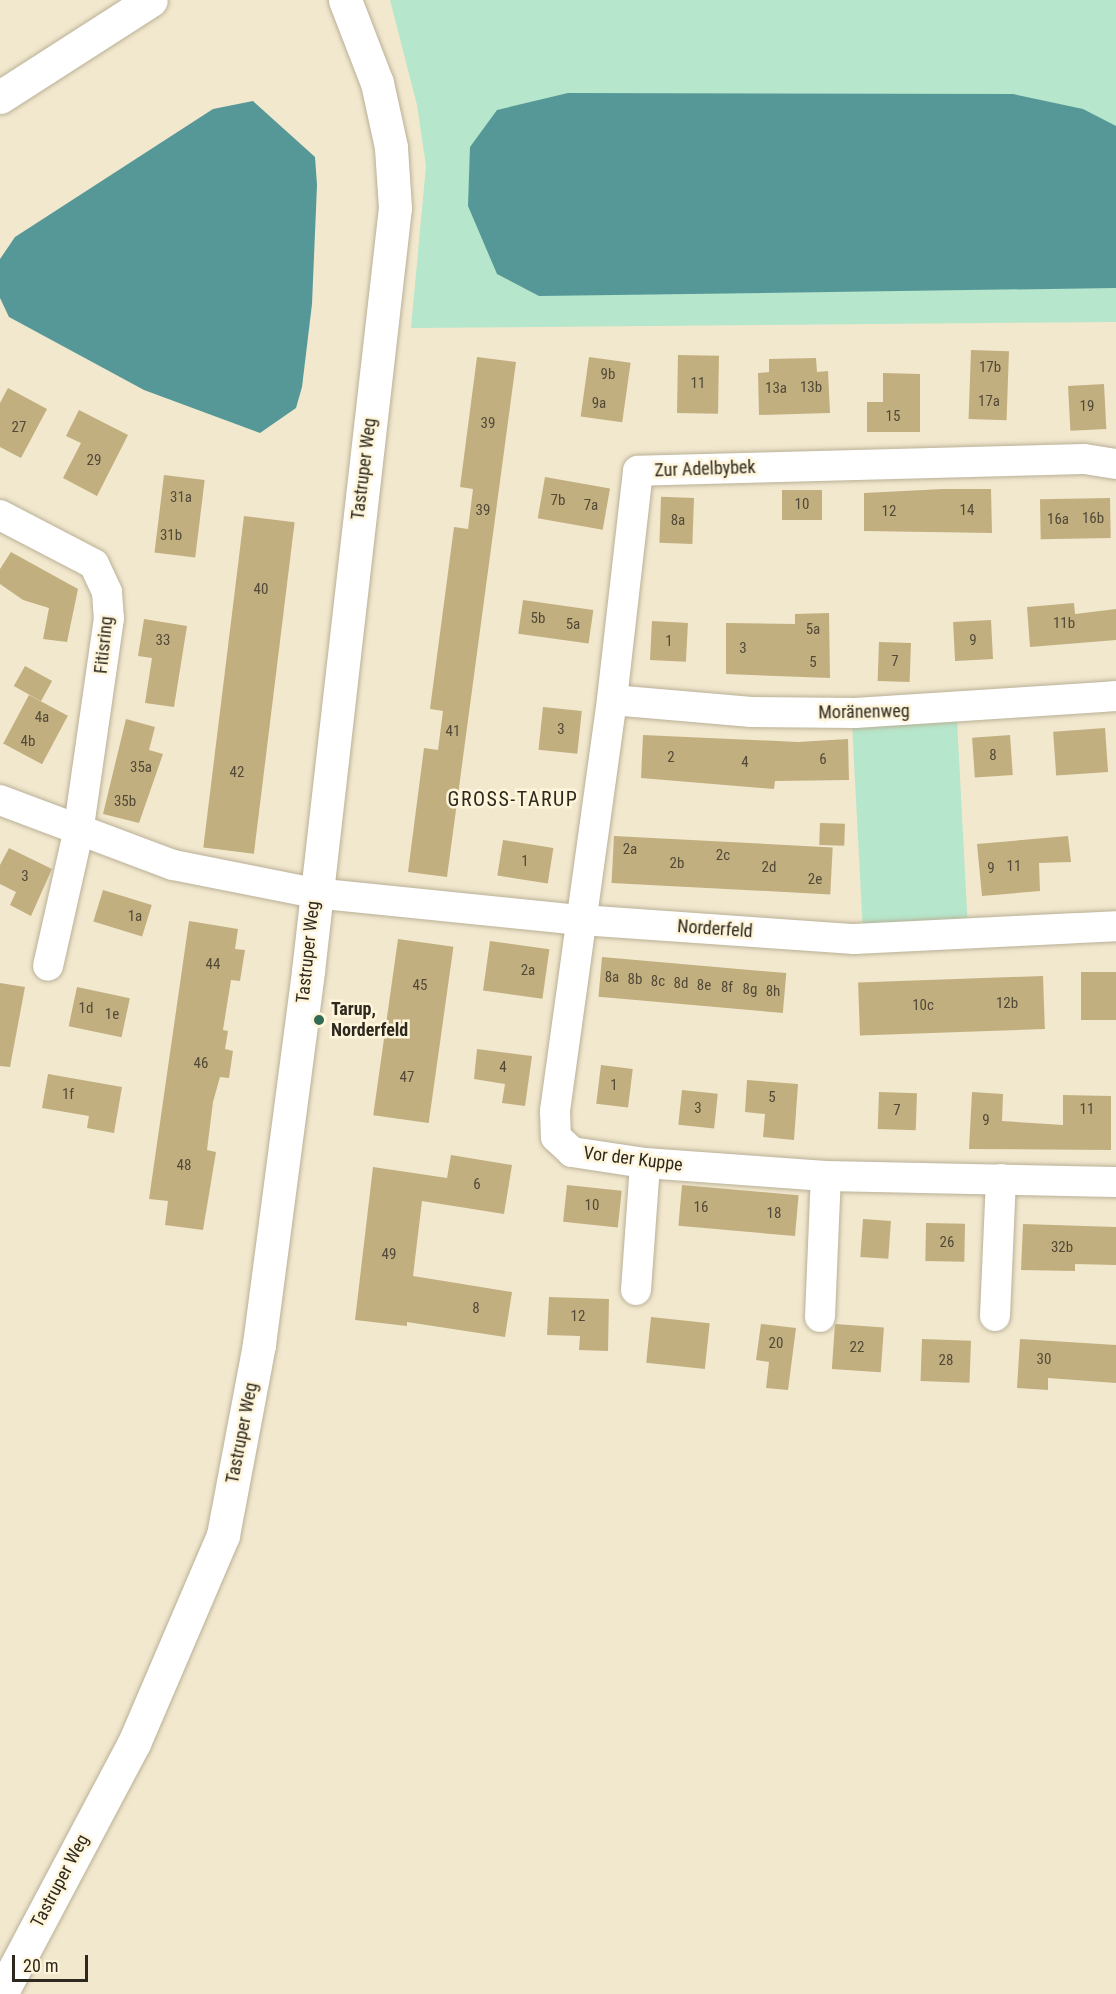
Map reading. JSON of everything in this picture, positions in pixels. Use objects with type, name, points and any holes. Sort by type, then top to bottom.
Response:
[{"type":"street","points":[[0,98],[151,0]]},
{"type":"street","name":"Tastruper Weg","points":[[1,1994],[134,1743],[223,1535],[259,1344],[395,208],[391,147],[377,83],[345,0]]},
{"type":"street","name":"Zur Adelbybek","points":[[581,920],[612,700],[638,471],[1072,459],[1116,464]]},
{"type":"street","name":"Fitisring","points":[[0,514],[94,564],[107,592],[109,618],[78,833],[48,966]]},
{"type":"street","name":"Moränenweg","points":[[612,700],[751,712],[855,713],[1116,696]]},
{"type":"street","points":[[0,800],[78,833],[173,865],[314,893]]},
{"type":"street","name":"Norderfeld","points":[[314,893],[581,920],[854,939],[1116,926]]},
{"type":"street","name":"Vor der Kuppe","points":[[581,920],[555,1111],[556,1137],[572,1152],[645,1163],[826,1176],[1116,1182]]},
{"type":"street","points":[[636,1290],[645,1163]]},
{"type":"street","points":[[820,1317],[826,1176]]},
{"type":"street","points":[[995,1316],[1001,1179]]},
{"type":"green space","points":[[390,0],[1116,0],[1116,322],[411,328],[426,166],[417,105]]},
{"type":"green space","points":[[957,720],[968,921],[863,926],[852,725]]},
{"type":"water","points":[[568,93],[1013,94],[1083,109],[1116,126],[1116,288],[539,296],[497,274],[468,206],[470,147],[497,110]]},
{"type":"water","points":[[253,101],[315,157],[317,185],[312,304],[302,387],[296,408],[260,433],[144,390],[9,317],[0,298],[0,259],[15,237],[213,109]]},
{"type":"building","points":[[971,350],[1009,351],[1007,420],[969,419]]},
{"type":"building","points":[[678,355],[719,356],[718,414],[677,413]]},
{"type":"building","points":[[477,357],[516,362],[447,877],[408,872],[424,748],[438,750],[443,711],[430,709],[454,527],[468,529],[473,489],[460,487]]},
{"type":"building","points":[[589,357],[631,363],[622,422],[581,416]]},
{"type":"building","points":[[816,358],[817,372],[828,371],[830,413],[759,415],[758,373],[769,372],[769,359]]},
{"type":"building","points":[[883,373],[920,374],[920,432],[867,432],[867,402],[883,402]]},
{"type":"building","points":[[1104,384],[1106,429],[1070,431],[1068,386]]},
{"type":"building","points":[[8,388],[47,409],[21,458],[0,447],[0,403]]},
{"type":"building","points":[[79,410],[128,435],[97,496],[63,478],[81,443],[66,436]]},
{"type":"building","points":[[164,475],[205,480],[195,557],[154,552]]},
{"type":"building","points":[[545,477],[610,488],[603,530],[538,518]]},
{"type":"building","points":[[991,489],[992,533],[864,531],[864,493]]},
{"type":"building","points":[[782,490],[822,490],[822,520],[782,520]]},
{"type":"building","points":[[661,497],[694,498],[692,544],[659,543]]},
{"type":"building","points":[[1110,498],[1111,538],[1041,539],[1040,499]]},
{"type":"building","points":[[244,516],[295,522],[254,854],[203,848]]},
{"type":"building","points":[[11,552],[78,589],[67,642],[43,639],[49,608],[23,600],[0,584],[0,569]]},
{"type":"building","points":[[523,600],[593,610],[589,644],[518,634]]},
{"type":"building","points":[[1074,603],[1075,614],[1116,609],[1116,640],[1030,647],[1027,607]]},
{"type":"building","points":[[829,613],[830,678],[726,674],[726,623],[795,624],[795,614]]},
{"type":"building","points":[[144,619],[187,626],[174,707],[145,703],[152,658],[138,656]]},
{"type":"building","points":[[991,620],[993,659],[955,661],[953,622]]},
{"type":"building","points":[[652,621],[688,623],[686,662],[650,660]]},
{"type":"building","points":[[879,642],[911,643],[910,682],[878,681]]},
{"type":"building","points":[[25,666],[52,681],[41,701],[14,686]]},
{"type":"building","points":[[29,695],[68,716],[42,764],[3,744]]},
{"type":"building","points":[[543,707],[582,711],[577,754],[539,750]]},
{"type":"building","points":[[126,719],[155,727],[149,750],[163,754],[139,823],[103,814]]},
{"type":"building","points":[[1105,728],[1108,772],[1056,776],[1053,732]]},
{"type":"building","points":[[643,735],[798,742],[848,739],[849,780],[775,781],[774,789],[641,778]]},
{"type":"building","points":[[1010,735],[1013,775],[975,778],[972,738]]},
{"type":"building","points":[[820,823],[845,824],[844,846],[819,845]]},
{"type":"building","points":[[614,836],[833,847],[830,894],[612,883]]},
{"type":"building","points":[[1068,836],[1071,862],[1039,863],[1040,891],[982,896],[977,844]]},
{"type":"building","points":[[503,840],[553,848],[548,884],[497,876]]},
{"type":"building","points":[[9,848],[52,869],[31,916],[10,905],[16,892],[0,884],[0,865]]},
{"type":"building","points":[[103,890],[152,905],[142,936],[93,922]]},
{"type":"building","points":[[189,921],[238,929],[235,949],[245,950],[240,981],[231,980],[223,1030],[228,1031],[225,1049],[233,1051],[229,1078],[220,1077],[213,1102],[207,1150],[216,1152],[203,1230],[165,1225],[168,1201],[149,1199]]},
{"type":"building","points":[[398,939],[453,947],[429,1123],[373,1115]]},
{"type":"building","points":[[490,941],[549,949],[542,999],[483,991]]},
{"type":"building","points":[[602,957],[786,973],[783,1013],[599,997]]},
{"type":"building","points":[[1081,972],[1116,972],[1116,1020],[1081,1020]]},
{"type":"building","points":[[1043,976],[1045,1029],[860,1035],[858,982]]},
{"type":"building","points":[[0,983],[25,987],[10,1067],[0,1066]]},
{"type":"building","points":[[77,987],[130,998],[122,1037],[69,1026]]},
{"type":"building","points":[[477,1049],[532,1056],[525,1106],[502,1103],[505,1084],[474,1079]]},
{"type":"building","points":[[601,1065],[633,1069],[628,1108],[596,1104]]},
{"type":"building","points":[[48,1074],[122,1087],[114,1133],[87,1128],[89,1116],[42,1108]]},
{"type":"building","points":[[747,1080],[798,1084],[794,1140],[763,1137],[765,1114],[745,1112]]},
{"type":"building","points":[[682,1090],[718,1094],[714,1129],[678,1125]]},
{"type":"building","points":[[879,1092],[917,1093],[916,1130],[878,1129]]},
{"type":"building","points":[[972,1092],[1003,1094],[1002,1121],[1063,1125],[1063,1095],[1111,1096],[1111,1150],[969,1149]]},
{"type":"building","points":[[451,1155],[512,1165],[504,1214],[422,1201],[413,1276],[512,1292],[505,1337],[407,1322],[407,1326],[355,1320],[373,1167],[447,1178]]},
{"type":"building","points":[[567,1185],[622,1191],[618,1228],[563,1222]]},
{"type":"building","points":[[682,1185],[799,1195],[795,1236],[678,1226]]},
{"type":"building","points":[[863,1219],[891,1221],[888,1259],[860,1257]]},
{"type":"building","points":[[926,1223],[965,1224],[964,1262],[925,1261]]},
{"type":"building","points":[[1023,1224],[1116,1227],[1116,1265],[1075,1264],[1075,1271],[1021,1270]]},
{"type":"building","points":[[549,1297],[609,1299],[608,1351],[579,1350],[580,1336],[547,1335]]},
{"type":"building","points":[[651,1317],[710,1323],[705,1369],[646,1363]]},
{"type":"building","points":[[761,1324],[796,1328],[788,1390],[766,1388],[769,1362],[756,1360]]},
{"type":"building","points":[[835,1324],[884,1327],[881,1372],[832,1369]]},
{"type":"building","points":[[922,1339],[971,1341],[970,1383],[921,1381]]},
{"type":"building","points":[[1020,1339],[1116,1345],[1116,1383],[1048,1378],[1048,1390],[1017,1388]]},
{"type":"place","name":"Tarup, Norderfeld","points":[[319,1020]]},
{"type":"district","name":"GROSS-TARUP","points":[[513,799]]}]
